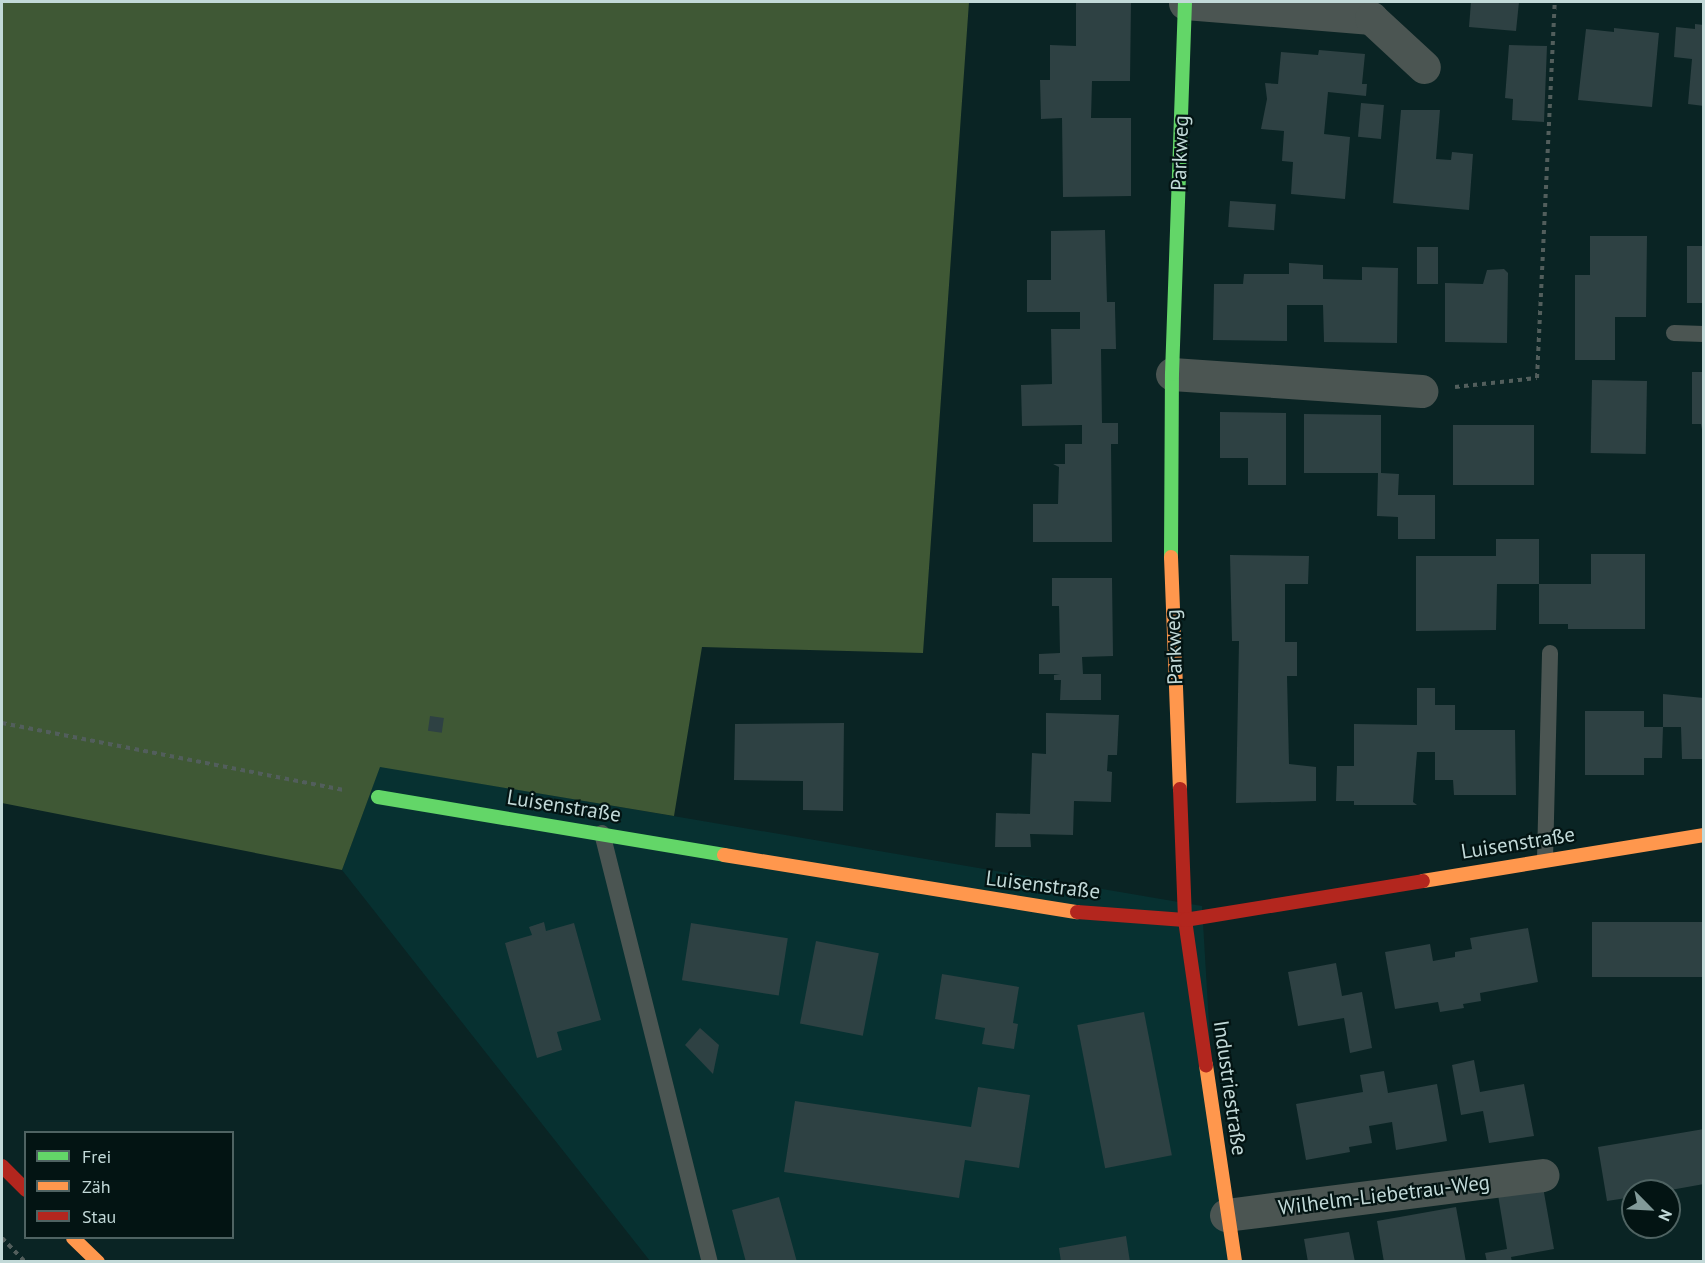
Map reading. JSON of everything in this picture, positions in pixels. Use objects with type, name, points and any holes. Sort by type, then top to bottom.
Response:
[{"type":"street","name":"Parkweg","points":[[1185,920],[1171,549],[1172,374],[1185,2],[1371,18],[1424,67]]},
{"type":"street","points":[[1172,374],[1421,391]]},
{"type":"street","name":"Luisenstraße","points":[[378,797],[602,833],[1047,910],[1185,920],[1545,859],[1704,835]]},
{"type":"street","name":"Industriestraße","points":[[1185,920],[1226,1215],[1235,1262]]},
{"type":"street","points":[[2,1166],[24,1188]]},
{"type":"street","name":"Wilhelm-Liebetrau-Weg","points":[[1226,1215],[1542,1175]]},
{"type":"street","points":[[74,1239],[98,1262]]},
{"type":"lane","points":[[1674,333],[1704,333]]},
{"type":"lane","points":[[1545,859],[1550,653]]},
{"type":"lane","points":[[602,833],[710,1262]]},
{"type":"path","points":[[1421,391],[1537,378],[1555,2]]},
{"type":"path","points":[[2,723],[378,797]]},
{"type":"path","points":[[2,1238],[25,1262]]},
{"type":"shaded area","points":[[380,766],[1202,906],[1211,1057],[1240,1261],[650,1261],[342,870]]},
{"type":"green space","points":[[2,2],[969,2],[923,653],[702,647],[674,816],[380,767],[342,870],[2,803]]},
{"type":"building","points":[[1076,2],[1131,2],[1130,81],[1092,81],[1091,118],[1131,118],[1131,196],[1063,197],[1062,118],[1041,119],[1040,80],[1050,80],[1050,45],[1076,46]]},
{"type":"building","points":[[1471,2],[1519,2],[1516,31],[1469,27]]},
{"type":"building","points":[[1695,24],[1704,25],[1704,106],[1688,104],[1692,59],[1674,57],[1676,27],[1695,29]]},
{"type":"building","points":[[1614,28],[1659,33],[1652,107],[1578,100],[1586,29],[1614,32]]},
{"type":"building","points":[[1509,45],[1547,46],[1544,122],[1512,120],[1513,99],[1505,98]]},
{"type":"building","points":[[1319,50],[1365,54],[1362,84],[1367,84],[1366,96],[1328,92],[1324,134],[1350,137],[1345,199],[1291,194],[1293,162],[1282,161],[1284,131],[1261,129],[1267,99],[1265,83],[1278,84],[1281,52],[1318,55]]},
{"type":"building","points":[[1361,103],[1384,105],[1381,139],[1358,137]]},
{"type":"building","points":[[1401,110],[1440,110],[1436,159],[1451,160],[1452,152],[1473,154],[1469,210],[1393,203]]},
{"type":"building","points":[[1230,201],[1276,204],[1274,230],[1228,227]]},
{"type":"building","points":[[1105,230],[1107,302],[1115,302],[1116,349],[1101,349],[1102,423],[1118,423],[1118,444],[1111,444],[1112,542],[1033,542],[1033,504],[1058,504],[1059,467],[1053,464],[1065,464],[1065,444],[1082,444],[1082,425],[1022,426],[1021,385],[1052,384],[1051,329],[1080,329],[1080,312],[1027,312],[1027,280],[1051,280],[1051,231]]},
{"type":"building","points":[[1590,236],[1647,236],[1646,317],[1615,317],[1615,360],[1575,360],[1575,275],[1590,275]]},
{"type":"building","points":[[1687,246],[1704,246],[1704,303],[1687,303]]},
{"type":"building","points":[[1417,247],[1438,247],[1438,284],[1417,284]]},
{"type":"building","points":[[1289,263],[1323,265],[1323,279],[1362,280],[1362,267],[1398,268],[1397,343],[1324,342],[1323,305],[1287,305],[1287,341],[1213,340],[1214,284],[1243,284],[1244,274],[1289,274]]},
{"type":"building","points":[[1504,269],[1508,273],[1507,343],[1445,342],[1445,283],[1483,284],[1487,270]]},
{"type":"building","points":[[1692,372],[1704,372],[1704,441],[1701,424],[1692,424]]},
{"type":"building","points":[[1592,380],[1647,381],[1646,454],[1591,453]]},
{"type":"building","points":[[1220,412],[1286,413],[1286,485],[1248,485],[1248,458],[1220,458]]},
{"type":"building","points":[[1304,414],[1381,415],[1381,473],[1399,474],[1398,495],[1435,495],[1435,539],[1398,539],[1398,517],[1377,516],[1378,473],[1304,473]]},
{"type":"building","points":[[1453,425],[1534,425],[1534,485],[1453,485]]},
{"type":"building","points":[[1496,539],[1539,539],[1539,584],[1497,584],[1496,630],[1416,631],[1416,556],[1496,556]]},
{"type":"building","points":[[1591,554],[1645,554],[1645,629],[1568,629],[1568,624],[1539,624],[1539,584],[1591,584]]},
{"type":"building","points":[[1230,555],[1309,556],[1308,584],[1285,584],[1285,642],[1297,642],[1297,676],[1287,676],[1289,764],[1316,767],[1316,801],[1236,803],[1239,641],[1232,641]]},
{"type":"building","points":[[1052,578],[1112,578],[1113,656],[1082,657],[1083,674],[1101,674],[1101,700],[1060,700],[1061,680],[1054,680],[1054,675],[1060,674],[1039,674],[1039,654],[1060,653],[1059,606],[1052,606]]},
{"type":"building","points":[[1417,688],[1435,688],[1435,705],[1455,705],[1455,730],[1515,730],[1516,795],[1454,795],[1453,780],[1435,780],[1435,752],[1417,752],[1413,802],[1417,805],[1354,805],[1354,801],[1336,801],[1337,766],[1354,766],[1354,724],[1417,725]]},
{"type":"building","points":[[1663,694],[1704,698],[1704,759],[1682,759],[1681,727],[1663,727]]},
{"type":"building","points":[[1585,711],[1644,711],[1644,727],[1663,727],[1662,758],[1644,758],[1644,775],[1585,775]]},
{"type":"building","points":[[1046,713],[1119,715],[1117,755],[1108,755],[1107,771],[1112,772],[1111,802],[1074,801],[1073,835],[1030,834],[1031,847],[995,847],[996,813],[1030,814],[1032,753],[1046,754]]},
{"type":"building","points":[[430,716],[444,718],[442,733],[428,731]]},
{"type":"building","points":[[844,723],[843,811],[803,810],[803,781],[734,780],[735,724]]},
{"type":"building","points":[[544,922],[546,931],[574,923],[601,1020],[557,1032],[562,1050],[537,1058],[505,943],[532,935],[529,927]]},
{"type":"building","points":[[1592,922],[1704,922],[1704,977],[1592,977]]},
{"type":"building","points":[[691,923],[788,938],[779,996],[682,980]]},
{"type":"building","points":[[1528,928],[1538,982],[1480,993],[1481,1001],[1463,1004],[1464,1008],[1440,1012],[1438,1002],[1395,1009],[1385,952],[1430,944],[1433,961],[1455,957],[1455,952],[1472,949],[1470,938]]},
{"type":"building","points":[[816,941],[879,953],[863,1036],[800,1023]]},
{"type":"building","points":[[1336,963],[1342,996],[1362,992],[1372,1048],[1350,1053],[1344,1018],[1298,1026],[1288,972]]},
{"type":"building","points":[[942,974],[1019,987],[1013,1023],[1018,1024],[1014,1049],[982,1044],[985,1028],[935,1019]]},
{"type":"building","points":[[1144,1012],[1172,1155],[1105,1168],[1077,1025]]},
{"type":"building","points":[[700,1028],[719,1045],[713,1074],[685,1045]]},
{"type":"building","points":[[1474,1060],[1480,1092],[1524,1084],[1534,1136],[1489,1143],[1483,1111],[1461,1115],[1452,1065]]},
{"type":"building","points":[[1384,1071],[1388,1093],[1437,1084],[1447,1141],[1396,1150],[1392,1122],[1369,1126],[1372,1143],[1349,1147],[1350,1152],[1306,1160],[1296,1104],[1363,1092],[1360,1075]]},
{"type":"building","points":[[978,1087],[1030,1095],[1019,1168],[965,1160],[959,1198],[784,1172],[795,1101],[971,1127]]},
{"type":"building","points":[[1704,1129],[1704,1184],[1681,1188],[1681,1179],[1621,1179],[1621,1199],[1607,1201],[1598,1147]]},
{"type":"building","points":[[1543,1187],[1554,1249],[1511,1257],[1512,1262],[1487,1262],[1485,1253],[1507,1249],[1498,1195]]},
{"type":"building","points":[[779,1197],[797,1262],[746,1262],[732,1210]]},
{"type":"building","points":[[1456,1207],[1466,1262],[1384,1262],[1377,1221]]},
{"type":"building","points":[[1349,1232],[1355,1262],[1308,1262],[1304,1239]]},
{"type":"building","points":[[1126,1236],[1130,1262],[1061,1262],[1059,1248]]},
{"type":"traffic: fast","points":[[1171,557],[1172,374],[1185,2]]},
{"type":"traffic: fast","points":[[378,797],[724,855]]},
{"type":"traffic: slow","points":[[1171,557],[1180,789]]},
{"type":"traffic: slow","points":[[1423,881],[1704,835]]},
{"type":"traffic: slow","points":[[724,855],[1077,912]]},
{"type":"traffic: slow","points":[[1206,1065],[1235,1262]]},
{"type":"traffic: slow","points":[[74,1239],[98,1262]]},
{"type":"traffic: jam","points":[[1180,789],[1185,920],[1206,1065]]},
{"type":"traffic: jam","points":[[1077,912],[1185,920],[1423,881]]},
{"type":"traffic: jam","points":[[2,1166],[24,1188]]}]
